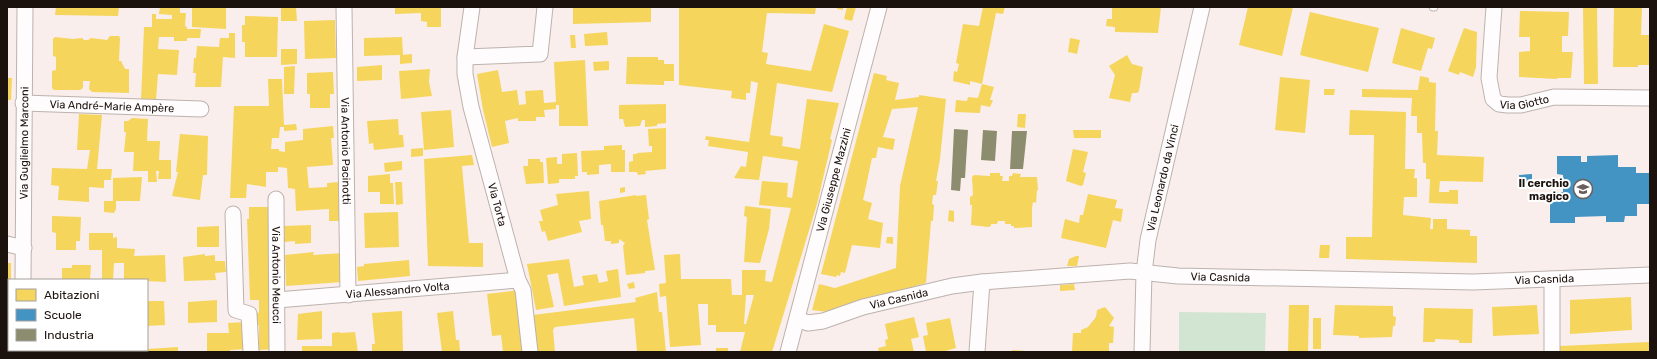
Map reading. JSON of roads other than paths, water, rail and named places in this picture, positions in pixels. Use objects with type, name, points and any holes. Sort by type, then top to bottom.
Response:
[{"type":"street","name":"Via Guglielmo Marconi","points":[[23,279],[25,7]]},
{"type":"street","name":"Via Antonio Pacinotti","points":[[344,7],[348,295]]},
{"type":"street","name":"Via Torta","points":[[472,7],[465,57],[465,74],[471,107],[518,280],[523,290],[530,352]]},
{"type":"street","points":[[465,57],[540,54],[545,7]]},
{"type":"street","name":"Via Giuseppe Mazzini","points":[[788,352],[879,7]]},
{"type":"street","name":"Via Leonardo da Vinci","points":[[1142,352],[1144,273],[1148,240],[1202,7]]},
{"type":"street","name":"Via Giotto","points":[[1494,7],[1489,78],[1493,99],[1499,104],[1521,105],[1554,97],[1650,98]]},
{"type":"street","name":"Via André-Marie Ampère","points":[[24,103],[201,109]]},
{"type":"street","name":"Via Antonio Meucci","points":[[276,199],[277,352]]},
{"type":"street","points":[[233,214],[236,310],[249,314],[251,352]]},
{"type":"street","points":[[7,244],[24,248]]},
{"type":"street","name":"Via Casnida","points":[[797,319],[808,323],[823,321],[864,307],[952,286],[982,282],[1130,271],[1178,276],[1473,282],[1650,275]]},
{"type":"street","points":[[1552,279],[1552,352]]},
{"type":"street","name":"Via Alessandro Volta","points":[[277,300],[518,280]]},
{"type":"street","points":[[977,352],[982,282]]},
{"type":"place","name":"Il cerchio magico","points":[[1583,189]]}]
